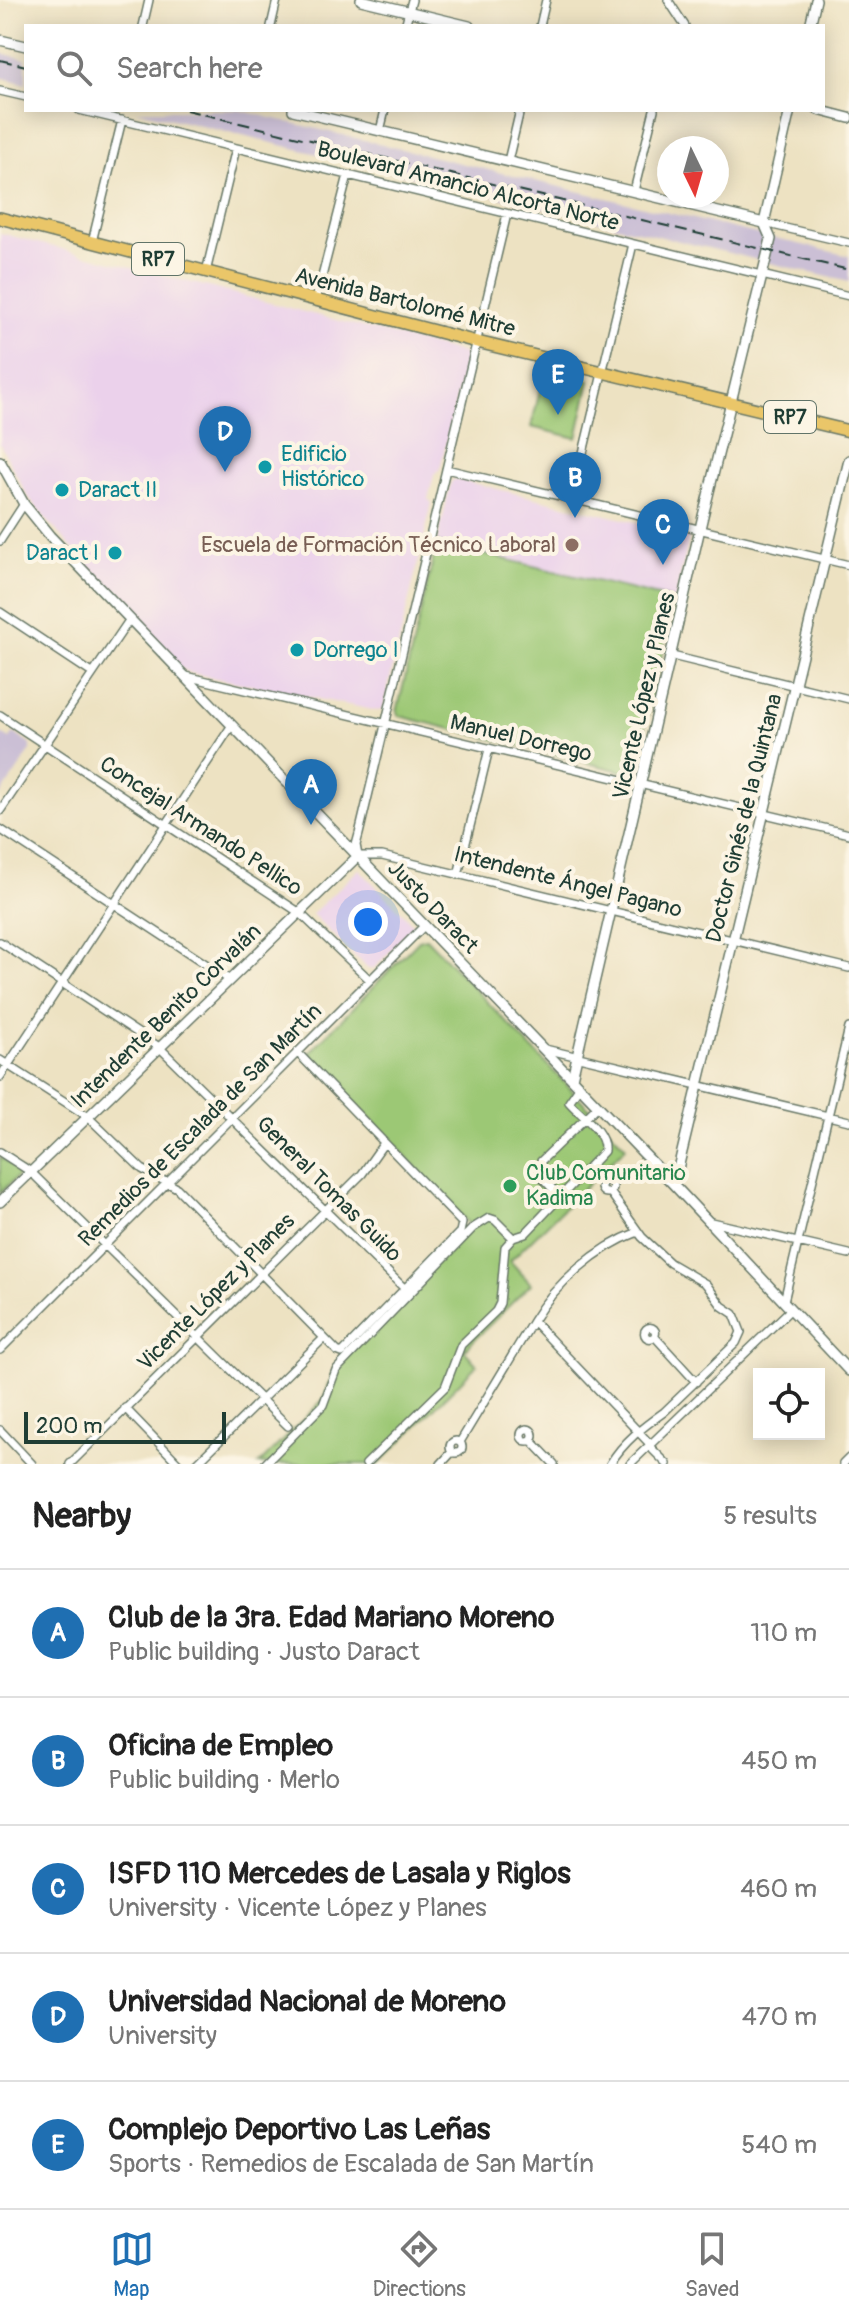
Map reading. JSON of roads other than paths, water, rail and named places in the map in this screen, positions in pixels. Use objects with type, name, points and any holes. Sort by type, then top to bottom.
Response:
[{"type":"main road","name":"Avenida Bartolomé Mitre","points":[[0,218],[477,342],[849,431]]},
{"type":"street","points":[[143,24],[149,0]]},
{"type":"street","points":[[271,24],[277,0]]},
{"type":"street","points":[[361,0],[460,24]]},
{"type":"street","points":[[406,24],[412,0]]},
{"type":"street","points":[[540,24],[546,0]]},
{"type":"street","points":[[668,0],[684,24]]},
{"type":"street","points":[[810,24],[816,0]]},
{"type":"street","points":[[0,40],[24,46]]},
{"type":"street","points":[[0,91],[24,97]]},
{"type":"street","name":"Boulevard Amancio Alcorta Norte","points":[[88,112],[849,296]]},
{"type":"street","points":[[301,112],[849,243]]},
{"type":"street","points":[[380,131],[385,112]]},
{"type":"street","points":[[508,161],[520,112]]},
{"type":"street","points":[[634,191],[654,112]]},
{"type":"street","points":[[784,228],[771,239],[764,223],[790,112]]},
{"type":"street","points":[[825,112],[849,118]]},
{"type":"street","points":[[92,242],[122,120]]},
{"type":"street","points":[[206,272],[236,148]]},
{"type":"street","points":[[316,300],[348,175]]},
{"type":"street","points":[[358,856],[356,845],[507,214]]},
{"type":"street","name":"Vicente López y Planes","points":[[576,1082],[577,1056],[771,239]]},
{"type":"street","points":[[572,499],[633,244]]},
{"type":"street","name":"Doctor Ginés de la Quintana","points":[[674,1185],[849,460]]},
{"type":"street","name":"Justo Daract","points":[[0,461],[24,504],[50,536],[576,1082],[849,1371]]},
{"type":"street","points":[[446,469],[849,565]]},
{"type":"street","points":[[0,541],[24,504]]},
{"type":"street","points":[[0,612],[92,673]]},
{"type":"street","points":[[0,811],[130,619]]},
{"type":"street","points":[[672,656],[849,699]]},
{"type":"street","name":"Manuel Dorrego","points":[[186,676],[849,834]]},
{"type":"street","name":"Concejal Armando Pellico","points":[[0,715],[300,913],[370,980]]},
{"type":"street","points":[[0,1077],[4,1062],[62,983],[232,725]]},
{"type":"street","points":[[458,875],[489,749]]},
{"type":"street","points":[[0,829],[230,980]]},
{"type":"street","name":"Intendente Ángel Pagano","points":[[358,856],[371,855],[849,968]]},
{"type":"street","name":"Intendente Benito Corvalán","points":[[0,1202],[358,856]]},
{"type":"street","name":"Remedios de Escalada de San Martín","points":[[0,1350],[425,925]]},
{"type":"street","name":"General Tomas Guido","points":[[0,942],[159,1047],[405,1289]]},
{"type":"street","points":[[784,1301],[849,1028]]},
{"type":"street","points":[[543,1048],[849,1121]]},
{"type":"street","points":[[4,1062],[87,1116],[142,1169],[169,1183],[342,1353],[460,1232],[462,1223],[297,1052]]},
{"type":"street","points":[[366,1464],[445,1387],[461,1345],[496,1311],[503,1294],[504,1251],[513,1238],[525,1234],[604,1151],[604,1141],[597,1130],[569,1102],[576,1082]]},
{"type":"street","points":[[560,1197],[538,1173],[538,1168],[541,1161],[598,1106]]},
{"type":"street","name":"Vicente López y Planes","points":[[70,1464],[362,1174],[384,1143]]},
{"type":"street","points":[[0,1152],[31,1172],[288,1426]]},
{"type":"street","points":[[610,1192],[638,1232],[670,1263],[706,1284],[722,1306],[734,1314],[741,1332],[736,1343],[664,1412],[624,1444],[610,1464]]},
{"type":"street","points":[[265,1464],[323,1405],[336,1370],[473,1228],[489,1218],[513,1238]]},
{"type":"street","points":[[707,1221],[849,1254]]},
{"type":"street","points":[[441,1464],[452,1452],[451,1443],[460,1442],[533,1321],[554,1293],[599,1253],[638,1232]]},
{"type":"street","points":[[630,1464],[791,1309]]},
{"type":"street","points":[[533,1321],[667,1464]]},
{"type":"street","points":[[655,1337],[696,1382]]},
{"type":"street","points":[[196,1464],[324,1338]]},
{"type":"street","points":[[125,1408],[179,1464]]},
{"type":"street","points":[[0,1430],[32,1464]]},
{"type":"street","points":[[531,1440],[554,1464]]},
{"type":"street","points":[[843,1464],[849,1458]]},
{"type":"railway","points":[[0,60],[24,66]]},
{"type":"railway","points":[[194,112],[849,270]]},
{"type":"place","name":"Complejo Deportivo Las Leñas","points":[[558,415]]},
{"type":"place","name":"Edificio Histórico","points":[[265,467]]},
{"type":"place","name":"Universidad Nacional de Moreno","points":[[225,472]]},
{"type":"place","name":"Daract II","points":[[62,490]]},
{"type":"place","name":"Oficina de Empleo","points":[[575,518]]},
{"type":"place","name":"Escuela de Formación Técnico Laboral","points":[[572,545]]},
{"type":"place","name":"Daract I","points":[[115,553]]},
{"type":"place","name":"ISFD 110 Mercedes de Lasala y Riglos","points":[[663,565]]},
{"type":"place","name":"Dorrego I","points":[[297,650]]},
{"type":"place","name":"Club de la 3ra. Edad Mariano Moreno","points":[[311,825]]},
{"type":"place","name":"Club Comunitario Kadima","points":[[510,1186]]}]
